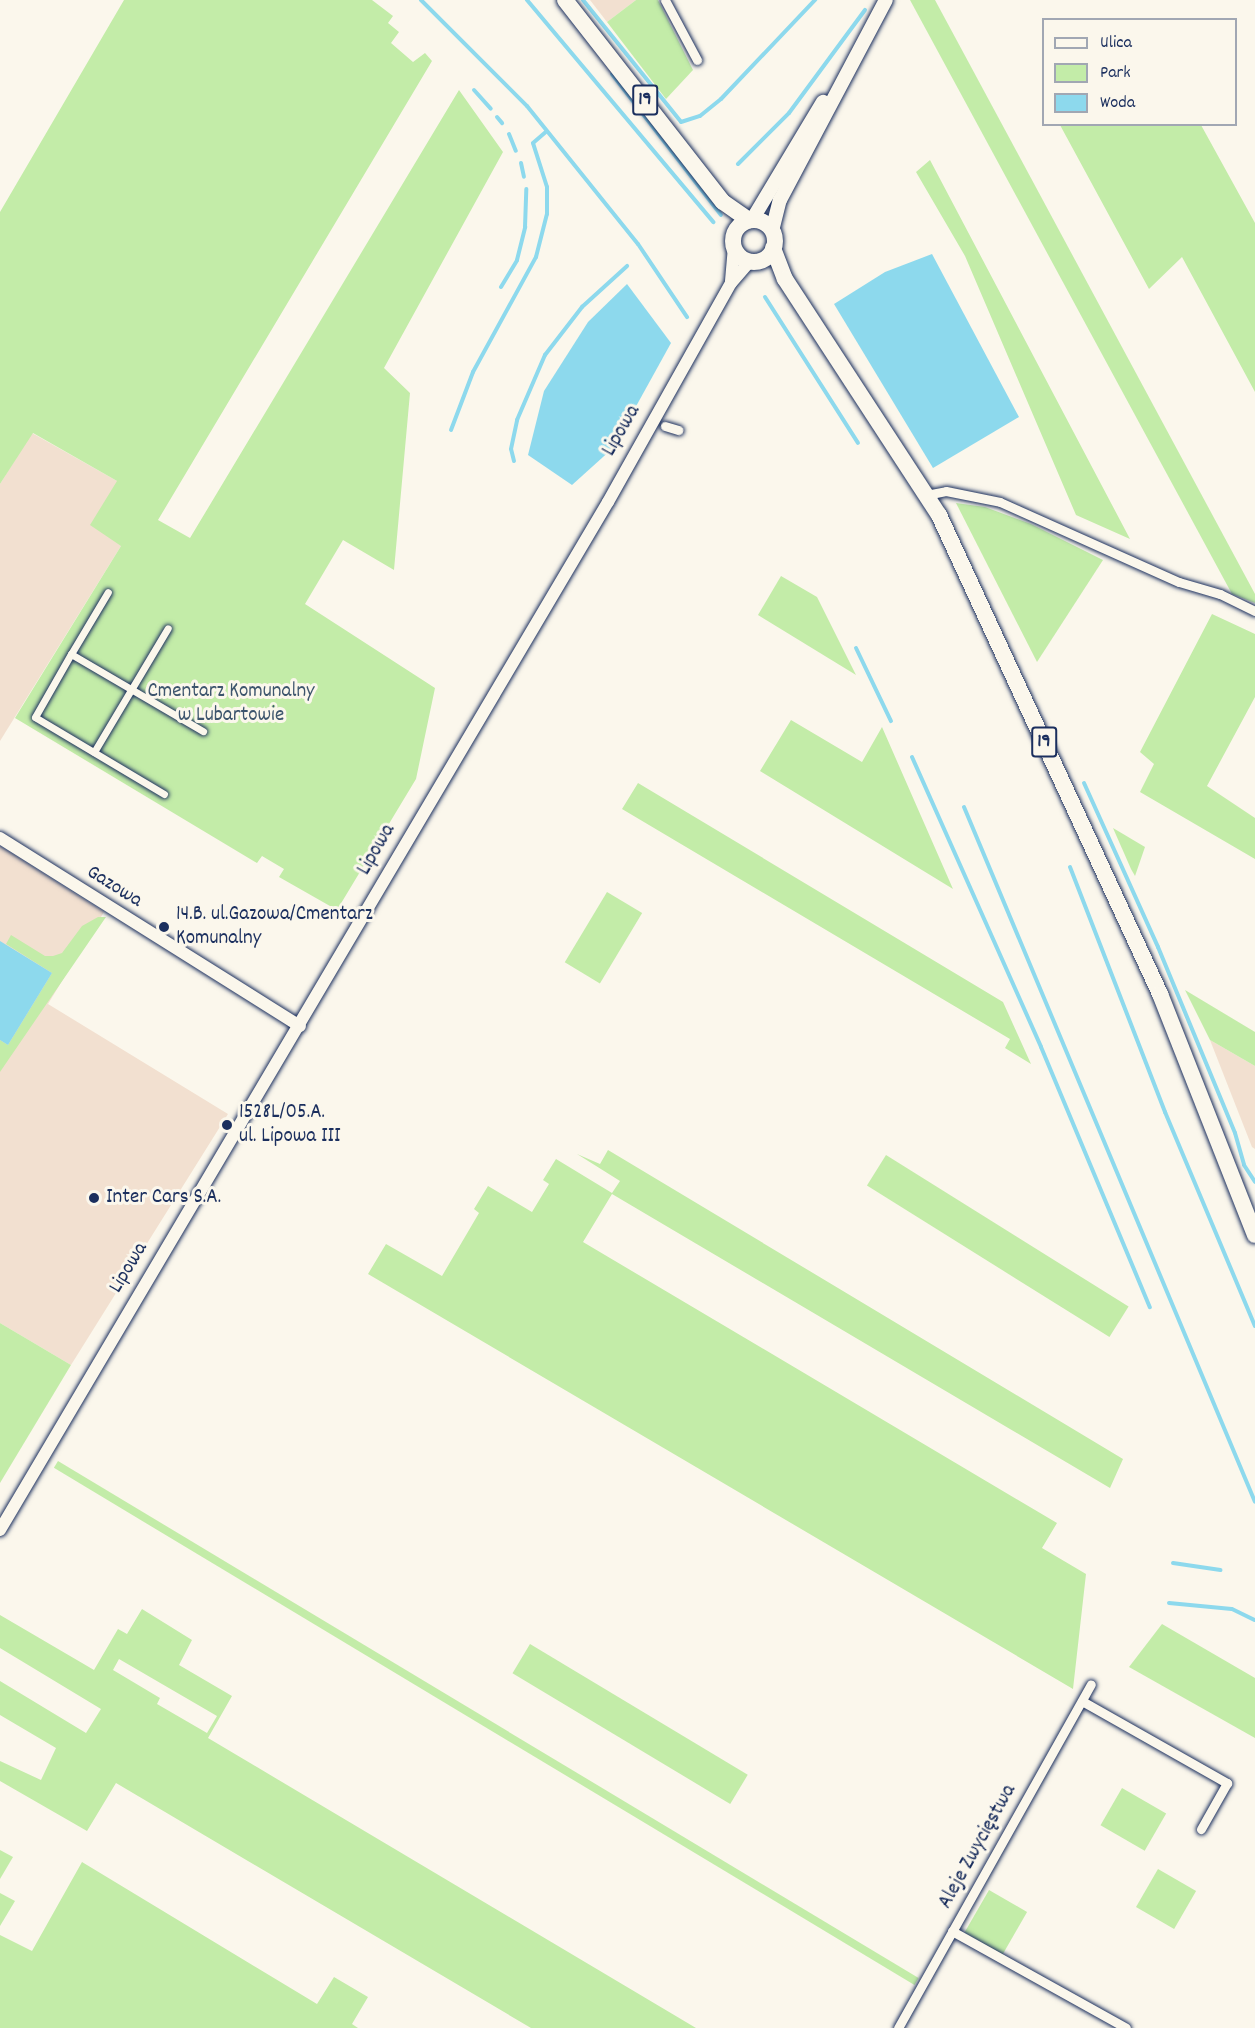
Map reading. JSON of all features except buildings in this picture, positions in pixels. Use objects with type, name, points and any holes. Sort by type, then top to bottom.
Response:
[{"type":"highway","name":"19","points":[[566,0],[723,202],[735,230]]},
{"type":"highway","name":"19","points":[[723,202],[751,220],[764,223],[764,250],[926,495],[1160,994],[1255,1235]]},
{"type":"highway","points":[[735,230],[751,220]]},
{"type":"highway","name":"Lipowa","points":[[734,248],[735,230]]},
{"type":"highway","name":"19","points":[[734,248],[764,250]]},
{"type":"main road","points":[[751,220],[863,42],[886,0]]},
{"type":"main road","name":"Lipowa","points":[[764,250],[780,200],[863,42]]},
{"type":"street","points":[[665,0],[697,60]]},
{"type":"street","name":"Lipowa","points":[[731,283],[734,248]]},
{"type":"street","name":"Lipowa","points":[[0,1530],[608,502],[731,283],[764,250]]},
{"type":"street","points":[[665,426],[678,430]]},
{"type":"street","points":[[926,495],[946,491],[1000,502],[1179,582],[1220,594],[1255,611]]},
{"type":"street","points":[[108,592],[35,717],[164,794]]},
{"type":"street","points":[[94,752],[168,628]]},
{"type":"street","points":[[71,654],[203,731]]},
{"type":"street","name":"Gazowa","points":[[0,838],[300,1026]]},
{"type":"street","name":"Aleje Zwycięstwa","points":[[898,2028],[1091,1684]]},
{"type":"street","points":[[1082,1701],[1227,1783],[1201,1829]]},
{"type":"street","points":[[952,1930],[1126,2028]]},
{"type":"shaded area","points":[[590,0],[636,0],[607,22]]},
{"type":"shaded area","points":[[32,433],[117,481],[121,546],[0,741],[0,484]]},
{"type":"shaded area","points":[[0,846],[104,912],[48,1004],[228,1114],[71,1365],[0,1323]]},
{"type":"shaded area","points":[[1210,1040],[1255,1066],[1255,1149],[1252,1147]]},
{"type":"green space","name":"Cmentarz Komunalny w Lubartowie","points":[[124,0],[372,0],[393,16],[388,23],[399,32],[391,43],[413,62],[425,53],[432,61],[158,520],[190,538],[459,90],[503,152],[384,368],[410,393],[394,570],[343,540],[305,604],[435,688],[416,779],[337,910],[279,877],[284,869],[262,856],[257,863],[15,718],[121,546],[90,525],[117,481],[33,433],[0,484],[0,212]]},
{"type":"green space","points":[[636,0],[658,0],[693,70],[666,99],[607,22]]},
{"type":"green space","points":[[910,0],[935,0],[1255,594],[1255,603],[1232,594]]},
{"type":"green space","points":[[1061,126],[1202,126],[1255,223],[1255,392],[1182,257],[1149,289]]},
{"type":"green space","points":[[930,160],[1130,539],[1076,515],[965,256],[916,172]]},
{"type":"green space","points":[[956,503],[985,507],[1031,524],[1103,560],[1037,662]]},
{"type":"green space","points":[[781,576],[817,597],[856,675],[758,615]]},
{"type":"green space","points":[[1212,614],[1255,634],[1255,697],[1207,786],[1255,818],[1255,859],[1140,792],[1154,764],[1140,752]]},
{"type":"green space","points":[[791,720],[862,762],[882,727],[953,889],[760,771]]},
{"type":"green space","points":[[638,783],[1003,1002],[1031,1064],[1005,1048],[1010,1039],[622,809]]},
{"type":"green space","points":[[1113,828],[1145,847],[1135,876],[1131,869]]},
{"type":"green space","points":[[607,892],[642,913],[600,983],[565,962]]},
{"type":"green space","points":[[98,917],[106,917],[0,1072],[0,1040],[8,1045],[52,973],[6,944],[11,935],[45,956],[53,956],[62,953],[82,926]]},
{"type":"green space","points":[[1185,990],[1255,1032],[1255,1066],[1210,1040]]},
{"type":"green space","points":[[608,1150],[1123,1459],[1110,1488],[612,1194],[583,1242],[1057,1523],[1042,1548],[1086,1574],[1073,1689],[368,1274],[386,1244],[442,1276],[479,1213],[474,1209],[488,1186],[532,1212],[549,1184],[543,1180],[556,1159],[612,1193],[620,1181],[577,1154],[600,1164]]},
{"type":"green space","points":[[886,1155],[1129,1307],[1109,1337],[867,1186]]},
{"type":"green space","points":[[0,1323],[71,1365],[0,1483]]},
{"type":"green space","points":[[58,1461],[919,1978],[914,1985],[54,1468]]},
{"type":"green space","points":[[142,1609],[192,1640],[179,1665],[232,1696],[208,1738],[696,2028],[531,2028],[116,1783],[87,1831],[0,1781],[0,1761],[41,1780],[56,1748],[0,1715],[0,1681],[86,1733],[101,1709],[0,1648],[0,1615],[94,1670],[118,1629],[127,1634]],"holes":[[[119,1659],[217,1716],[207,1733],[157,1704],[160,1698],[113,1670]]]},
{"type":"green space","points":[[1162,1624],[1255,1678],[1255,1738],[1129,1667]]},
{"type":"green space","points":[[530,1644],[748,1775],[730,1804],[512,1673]]},
{"type":"green space","points":[[1122,1788],[1166,1813],[1145,1851],[1100,1825]]},
{"type":"green space","points":[[0,1850],[13,1857],[0,1879]]},
{"type":"green space","points":[[82,1862],[317,2004],[334,1977],[368,1997],[352,2024],[358,2028],[0,2028],[0,1935],[32,1951]]},
{"type":"green space","points":[[1158,1869],[1196,1891],[1174,1929],[1136,1907]]},
{"type":"green space","points":[[989,1890],[1027,1912],[1003,1954],[965,1932]]},
{"type":"green space","points":[[0,1893],[15,1901],[0,1926]]},
{"type":"water","points":[[932,254],[1019,417],[933,468],[834,304],[885,272]]},
{"type":"water","points":[[627,284],[671,343],[613,448],[572,485],[528,455],[544,391],[588,322]]},
{"type":"water","points":[[0,941],[52,973],[8,1045],[0,1040]]},
{"type":"waterway","points":[[421,0],[527,106],[638,244],[687,317]]},
{"type":"waterway","points":[[527,0],[713,222]]},
{"type":"waterway","points":[[583,0],[681,122],[700,116],[721,99],[815,0]]},
{"type":"waterway","points":[[738,164],[789,113],[865,10]]},
{"type":"waterway","points":[[612,74],[721,215]]},
{"type":"waterway","points":[[474,90],[491,109]]},
{"type":"waterway","points":[[497,117],[502,123]]},
{"type":"waterway","points":[[451,430],[473,372],[536,257],[547,214],[547,187],[533,143],[547,131]]},
{"type":"waterway","points":[[509,134],[516,151]]},
{"type":"waterway","points":[[521,163],[524,177]]},
{"type":"waterway","points":[[501,287],[517,260],[525,227],[526,189]]},
{"type":"waterway","points":[[514,461],[511,449],[517,420],[545,355],[582,307],[627,266]]},
{"type":"waterway","points":[[765,297],[858,443]]},
{"type":"waterway","points":[[856,648],[891,721]]},
{"type":"waterway","points":[[912,757],[1041,1047],[1150,1307]]},
{"type":"waterway","points":[[1084,783],[1158,947],[1235,1133],[1244,1165],[1255,1182]]},
{"type":"waterway","points":[[964,807],[1255,1502]]},
{"type":"waterway","points":[[1070,867],[1165,1112],[1255,1326]]},
{"type":"waterway","points":[[1173,1563],[1220,1570]]},
{"type":"waterway","points":[[1169,1603],[1232,1609],[1255,1620]]},
{"type":"place","name":"14.B. ul.Gazowa/Cmentarz Komunalny","points":[[164,927]]},
{"type":"place","name":"1528L/05.A. ul. Lipowa III","points":[[227,1125]]},
{"type":"place","name":"Inter Cars S.A.","points":[[94,1198]]}]
